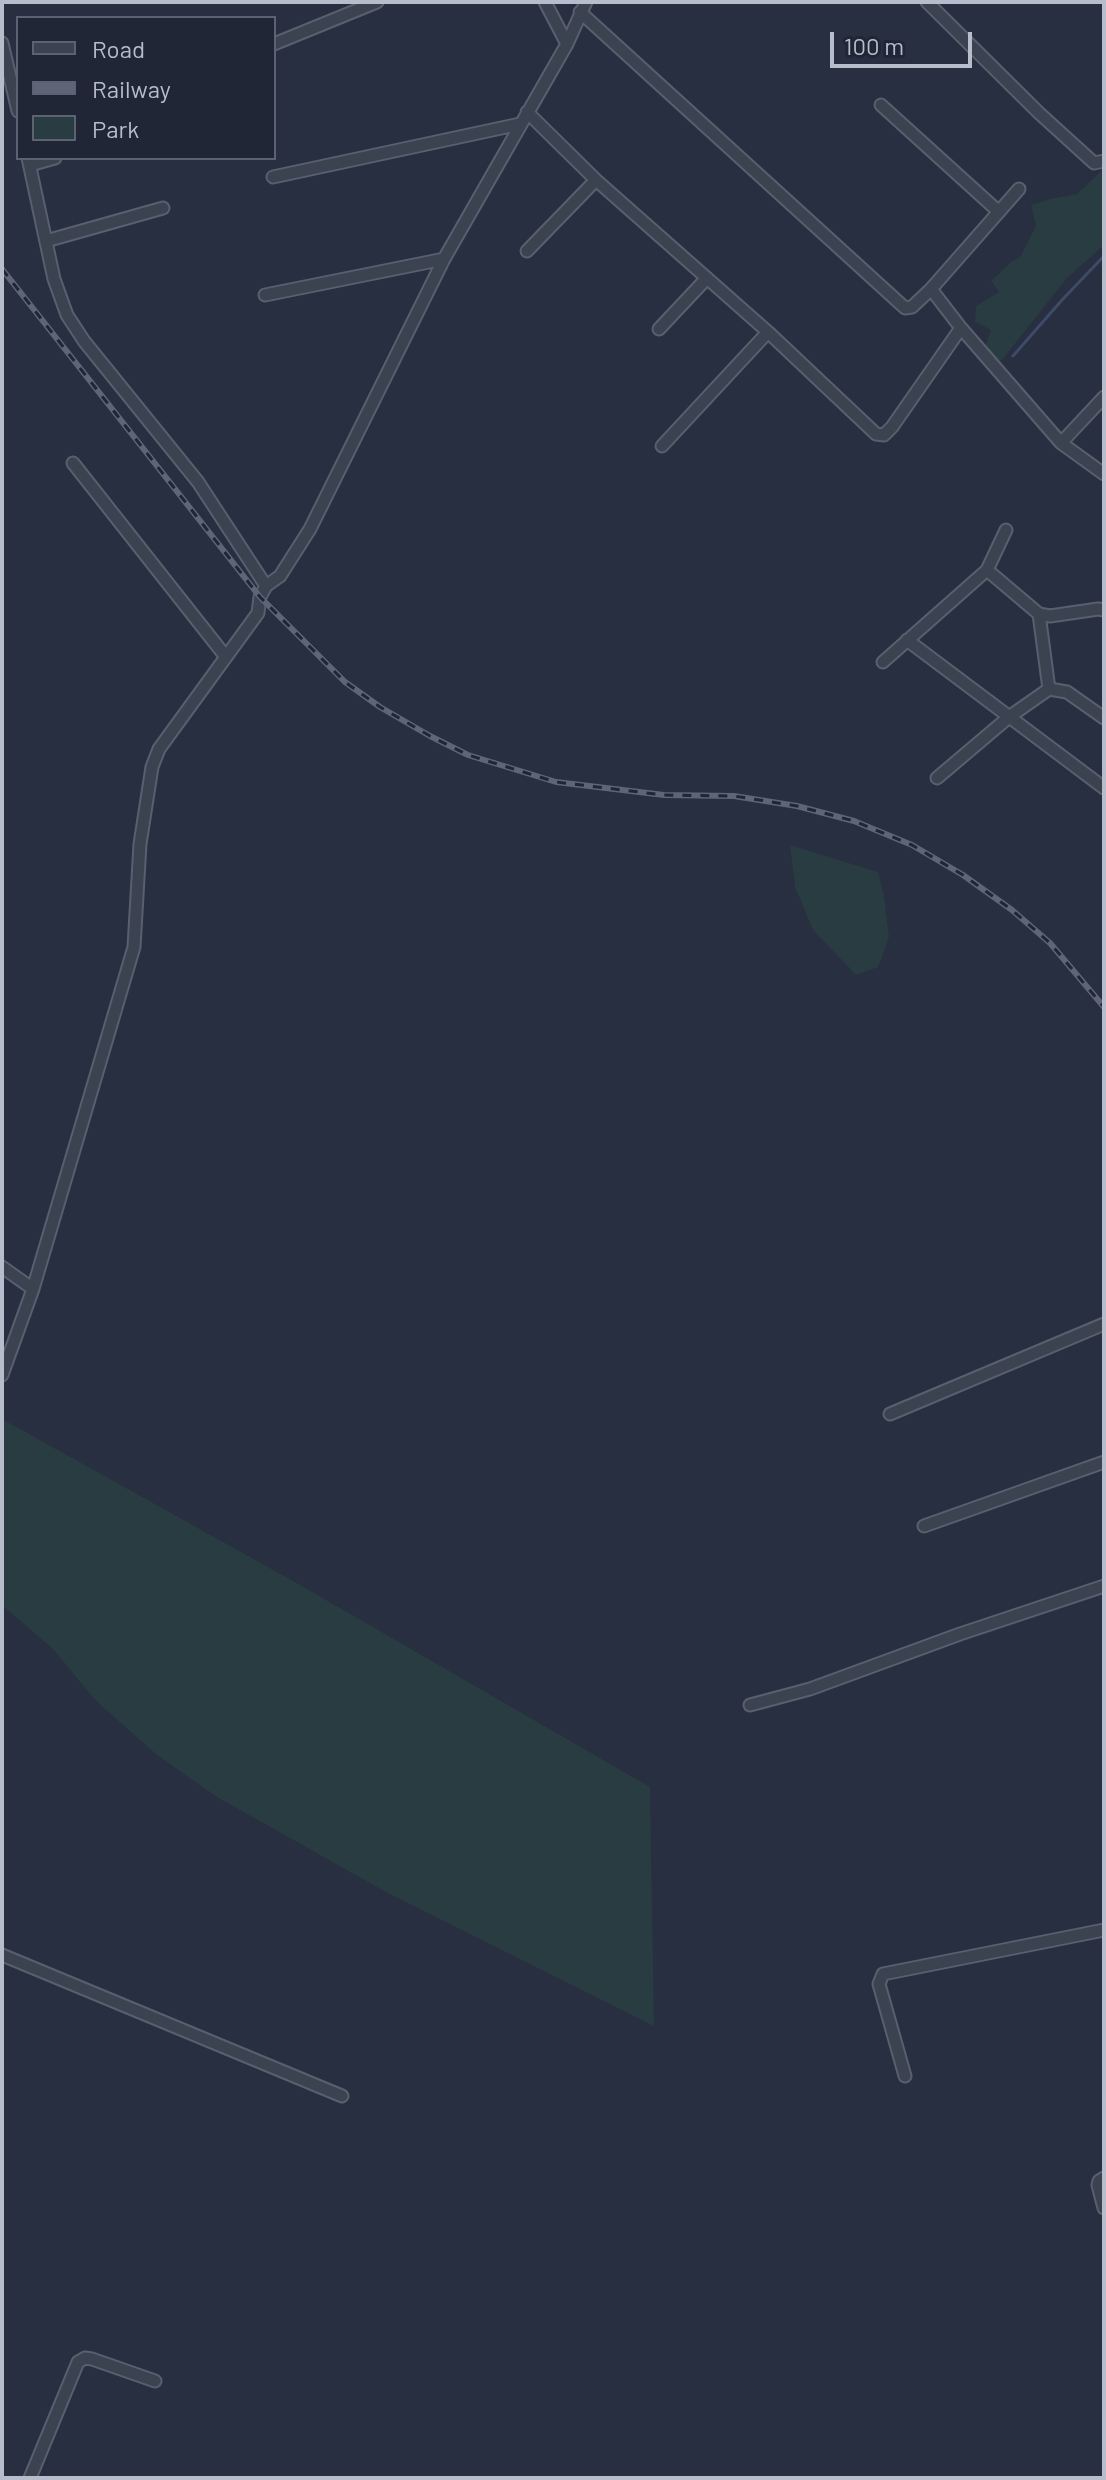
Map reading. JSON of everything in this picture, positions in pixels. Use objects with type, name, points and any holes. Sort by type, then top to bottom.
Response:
[{"type":"street","points":[[276,43],[377,2]]},
{"type":"street","points":[[545,2],[567,44]]},
{"type":"street","points":[[927,2],[1094,163],[1104,161]]},
{"type":"street","points":[[2,1375],[33,1289],[134,947],[136,881],[152,767],[159,749],[258,613],[260,597],[266,586],[280,576],[310,529],[444,259],[567,44],[583,7],[908,308],[931,289],[1019,189]]},
{"type":"street","points":[[2,43],[16,102]]},
{"type":"street","points":[[881,105],[999,212]]},
{"type":"street","points":[[527,112],[596,180],[768,332],[871,431],[884,435],[892,427],[961,328]]},
{"type":"street","points":[[273,177],[520,124]]},
{"type":"street","points":[[29,162],[54,279],[67,315],[84,341],[198,482],[266,586]]},
{"type":"street","points":[[527,251],[596,180]]},
{"type":"street","points":[[46,241],[163,208]]},
{"type":"street","points":[[265,295],[444,259]]},
{"type":"street","points":[[659,329],[707,278]]},
{"type":"street","points":[[931,289],[1061,443],[1104,474]]},
{"type":"street","points":[[662,446],[768,332]]},
{"type":"street","points":[[1061,443],[1104,397]]},
{"type":"street","points":[[73,463],[226,657]]},
{"type":"street","points":[[883,662],[987,570],[1006,530]]},
{"type":"street","points":[[987,570],[1039,614],[1050,616],[1104,610]]},
{"type":"street","points":[[1039,614],[1049,689]]},
{"type":"street","points":[[907,640],[1104,788]]},
{"type":"street","points":[[937,778],[1009,717],[1049,689],[1067,692],[1104,718]]},
{"type":"street","points":[[2,1267],[33,1289]]},
{"type":"street","points":[[890,1414],[1104,1324]]},
{"type":"street","points":[[924,1526],[1104,1462]]},
{"type":"street","points":[[750,1705],[810,1689],[1104,1586]]},
{"type":"street","points":[[905,2076],[879,1984],[883,1974],[1104,1930]]},
{"type":"street","points":[[2,1955],[342,2096]]},
{"type":"street","points":[[1104,2178],[1098,2185],[1104,2208]]},
{"type":"street","points":[[30,2478],[78,2362],[85,2358],[92,2359],[155,2381]]},
{"type":"green space","points":[[1104,168],[1104,245],[1067,278],[1002,360],[995,360],[984,350],[991,330],[975,322],[976,306],[999,292],[991,281],[1021,256],[1036,226],[1031,205],[1077,194]]},
{"type":"green space","points":[[790,845],[878,872],[889,937],[878,967],[856,975],[813,930],[795,887]]},
{"type":"green space","points":[[2,1419],[295,1582],[650,1787],[654,2026],[386,1892],[217,1797],[157,1755],[95,1700],[53,1649],[2,1605]]},
{"type":"waterway","points":[[1013,356],[1104,256]]},
{"type":"railway","points":[[2,269],[260,597],[345,682],[380,707],[468,755],[556,782],[664,795],[734,796],[797,806],[854,821],[912,845],[963,875],[1012,910],[1050,943],[1104,1007]]}]
